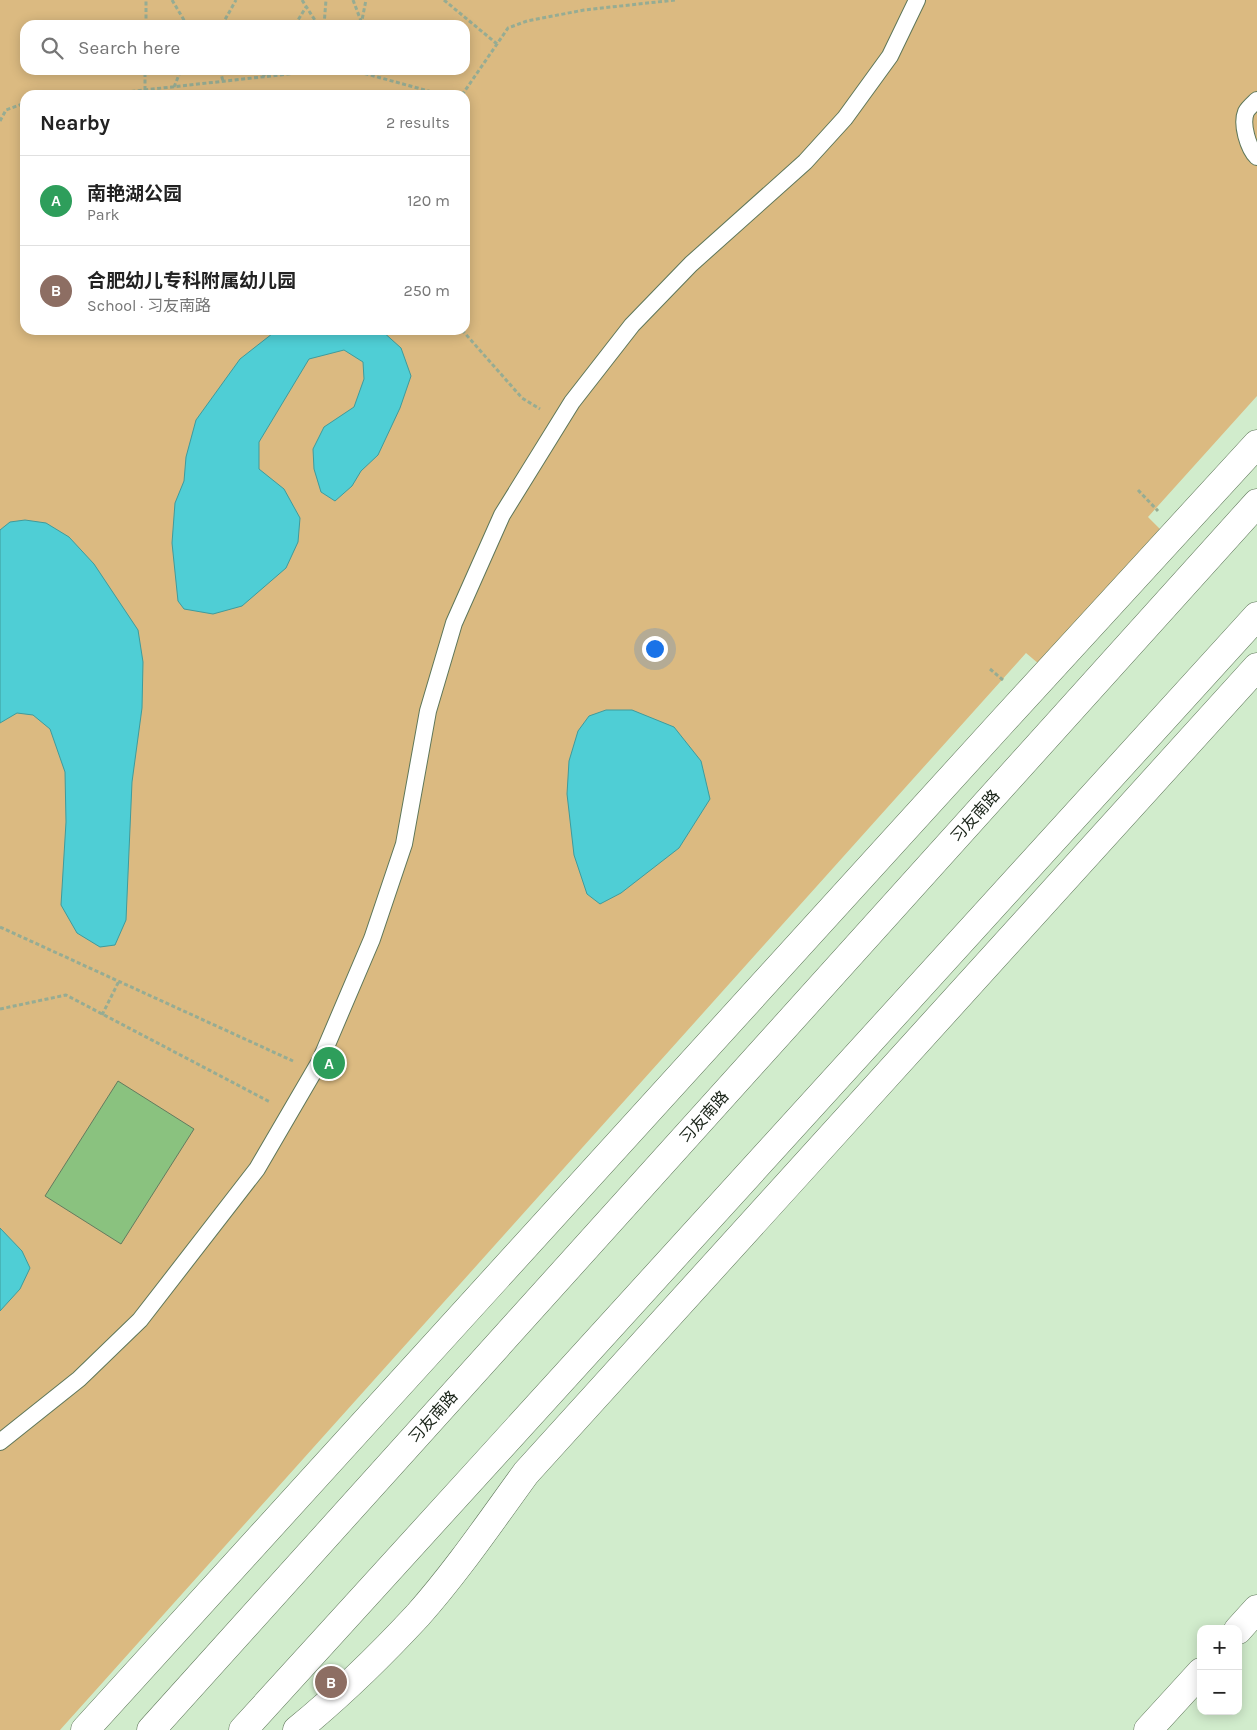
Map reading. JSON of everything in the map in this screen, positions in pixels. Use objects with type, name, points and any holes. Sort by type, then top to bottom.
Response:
[{"type":"main road","points":[[85,1730],[1257,444]]},
{"type":"main road","name":"习友南路","points":[[151,1730],[1257,503]]},
{"type":"main road","points":[[243,1730],[1257,616]]},
{"type":"main road","points":[[297,1730],[332,1701],[418,1614],[478,1540],[526,1473],[1257,667]]},
{"type":"main road","points":[[1242,1626],[1257,1610]]},
{"type":"main road","points":[[1148,1730],[1197,1676]]},
{"type":"lane","points":[[0,1442],[79,1379],[140,1320],[257,1169],[314,1070],[372,938],[404,844],[428,711],[454,623],[502,515],[572,402],[632,325],[698,258],[805,162],[846,118],[890,56],[917,0]]},
{"type":"lane","points":[[1257,100],[1246,112],[1244,130],[1257,157]]},
{"type":"path","points":[[146,0],[146,20]]},
{"type":"path","points":[[172,0],[183,20]]},
{"type":"path","points":[[225,20],[236,0]]},
{"type":"path","points":[[302,0],[315,20]]},
{"type":"path","points":[[324,20],[326,0]]},
{"type":"path","points":[[354,0],[360,20]]},
{"type":"path","points":[[362,20],[366,0]]},
{"type":"path","points":[[444,0],[468,20]]},
{"type":"path","points":[[465,90],[508,28],[527,21],[584,10],[675,0]]},
{"type":"path","points":[[298,20],[306,6]]},
{"type":"path","points":[[470,22],[497,44]]},
{"type":"path","points":[[145,75],[145,90],[281,75]]},
{"type":"path","points":[[174,87],[179,75]]},
{"type":"path","points":[[221,75],[223,81]]},
{"type":"path","points":[[370,75],[425,90]]},
{"type":"path","points":[[1,118],[6,110],[20,105]]},
{"type":"path","points":[[466,335],[522,398],[560,422]]},
{"type":"path","points":[[0,927],[314,1070]]},
{"type":"path","points":[[102,1015],[118,981]]},
{"type":"path","points":[[0,1009],[66,996],[290,1113]]},
{"type":"shaded area","points":[[0,0],[1257,0],[1257,396],[1148,517],[1160,529],[1039,664],[1026,653],[60,1730],[0,1730]]},
{"type":"water","points":[[271,335],[387,335],[401,348],[411,376],[400,408],[378,455],[361,471],[352,486],[335,501],[321,492],[314,469],[313,449],[324,427],[354,407],[364,379],[363,362],[344,350],[309,359],[259,442],[259,469],[284,489],[300,518],[298,542],[286,568],[242,606],[213,614],[184,609],[178,601],[172,543],[175,503],[184,481],[186,457],[196,420],[240,359]]},
{"type":"water","points":[[25,520],[46,523],[69,537],[94,564],[138,630],[143,662],[142,708],[132,782],[126,920],[115,945],[100,947],[77,933],[61,905],[66,822],[65,772],[50,729],[33,715],[17,713],[0,723],[0,530],[10,522]]},
{"type":"water","points":[[606,710],[632,710],[674,727],[701,761],[710,799],[679,848],[621,893],[600,904],[587,894],[574,855],[567,794],[569,761],[578,731],[589,716]]},
{"type":"water","points":[[0,1228],[22,1251],[30,1268],[20,1289],[0,1311]]},
{"type":"building","points":[[118,1081],[194,1129],[121,1244],[45,1196]]},
{"type":"place","name":"南艳湖公园","points":[[329,1063]]},
{"type":"place","name":"合肥幼儿专科附属幼儿园","points":[[331,1682]]}]
